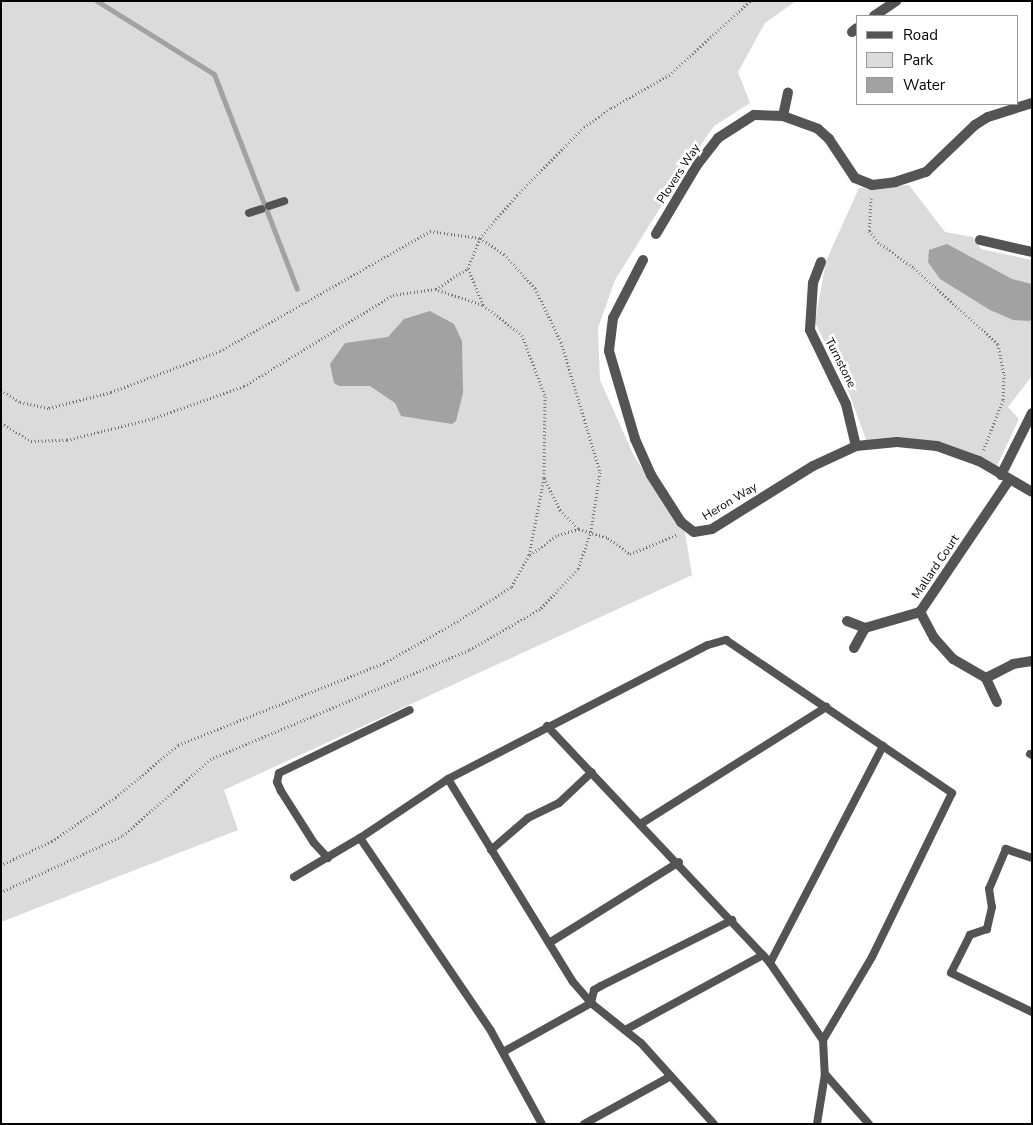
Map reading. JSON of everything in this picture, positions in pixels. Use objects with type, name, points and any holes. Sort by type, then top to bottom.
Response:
[{"type":"street","points":[[875,15],[896,1]]},
{"type":"street","points":[[783,116],[788,93]]},
{"type":"street","points":[[872,185],[926,172],[974,125],[988,117],[1032,103]]},
{"type":"street","name":"Plovers Way","points":[[656,234],[697,165],[723,134],[754,115],[783,116],[823,133],[855,178],[872,185]]},
{"type":"street","points":[[980,240],[1032,252]]},
{"type":"street","name":"Heron Way","points":[[643,260],[613,318],[609,351],[635,439],[651,475],[682,522],[691,530],[703,532],[712,529],[812,466],[856,446],[924,443],[979,461],[1005,478],[1032,492]]},
{"type":"street","name":"Turnstone","points":[[821,262],[814,283],[810,330],[846,404],[856,446]]},
{"type":"street","points":[[1005,478],[1032,413]]},
{"type":"street","name":"Mallard Court","points":[[986,678],[953,659],[934,638],[920,612],[1005,478]]},
{"type":"street","points":[[846,621],[865,628],[920,612]]},
{"type":"street","points":[[854,648],[865,628]]},
{"type":"street","points":[[997,702],[986,678],[1013,664],[1032,661]]},
{"type":"lane","points":[[269,206],[284,201]]},
{"type":"lane","points":[[249,213],[261,209]]},
{"type":"lane","points":[[294,878],[360,838],[448,779],[547,726],[708,645],[726,640],[952,793],[872,958],[823,1040]]},
{"type":"lane","points":[[642,823],[826,707]]},
{"type":"lane","points":[[328,858],[314,843],[281,791],[277,782],[279,773],[410,710]]},
{"type":"lane","points":[[547,726],[679,862],[763,955],[823,1040],[825,1074],[817,1124]]},
{"type":"lane","points":[[770,963],[883,746]]},
{"type":"lane","points":[[491,850],[528,818],[559,804],[592,772]]},
{"type":"lane","points":[[448,779],[573,982],[591,1002],[625,1030],[671,1076],[714,1124]]},
{"type":"lane","points":[[360,838],[503,1052],[542,1124]]},
{"type":"lane","points":[[1032,858],[1006,849],[989,889],[992,907],[988,928],[970,934],[951,973],[1032,1012]]},
{"type":"lane","points":[[549,943],[679,862]]},
{"type":"lane","points":[[503,1052],[591,1002],[594,990],[732,920]]},
{"type":"lane","points":[[625,1030],[763,955]]},
{"type":"lane","points":[[825,1074],[870,1124]]},
{"type":"lane","points":[[584,1124],[671,1076]]},
{"type":"path","points":[[1,423],[31,441],[67,440],[154,418],[244,386],[393,295],[435,289],[468,268],[480,238],[584,127],[617,104],[669,75],[750,1]]},
{"type":"path","points":[[872,185],[869,231],[878,242],[914,268],[998,344],[1004,374],[1003,400],[979,461]]},
{"type":"path","points":[[1,390],[20,402],[49,408],[111,392],[220,351],[430,231],[480,238],[504,254],[535,288],[561,342],[600,472],[591,531],[578,569],[540,609],[469,650],[211,759],[122,836],[1,892]]},
{"type":"path","points":[[468,268],[483,305]]},
{"type":"path","points":[[1,864],[52,841],[116,797],[178,745],[384,663],[458,622],[510,587],[529,555],[544,478],[545,396],[522,334],[483,305],[435,289]]},
{"type":"path","points":[[544,478],[560,510],[578,529]]},
{"type":"path","points":[[529,555],[558,535],[578,529],[591,531],[608,538],[630,554],[691,530]]},
{"type":"green space","points":[[1,1],[796,1],[765,23],[738,72],[750,103],[714,126],[689,162],[615,280],[598,328],[600,380],[634,456],[685,532],[692,575],[224,790],[238,830],[1,922]]},
{"type":"green space","points":[[909,185],[945,232],[973,237],[981,249],[1032,260],[1032,376],[1008,407],[1019,419],[996,468],[962,450],[934,441],[866,440],[849,393],[815,322],[826,261],[859,188]]},
{"type":"water","points":[[947,244],[1012,279],[1032,284],[1032,321],[1013,320],[990,310],[940,279],[928,262],[929,250]]},
{"type":"water","points":[[430,311],[454,324],[462,341],[463,393],[456,421],[452,424],[401,416],[395,403],[370,386],[339,386],[334,383],[330,364],[345,343],[388,337],[404,319]]},
{"type":"waterway","points":[[97,1],[214,74],[297,289]]}]
